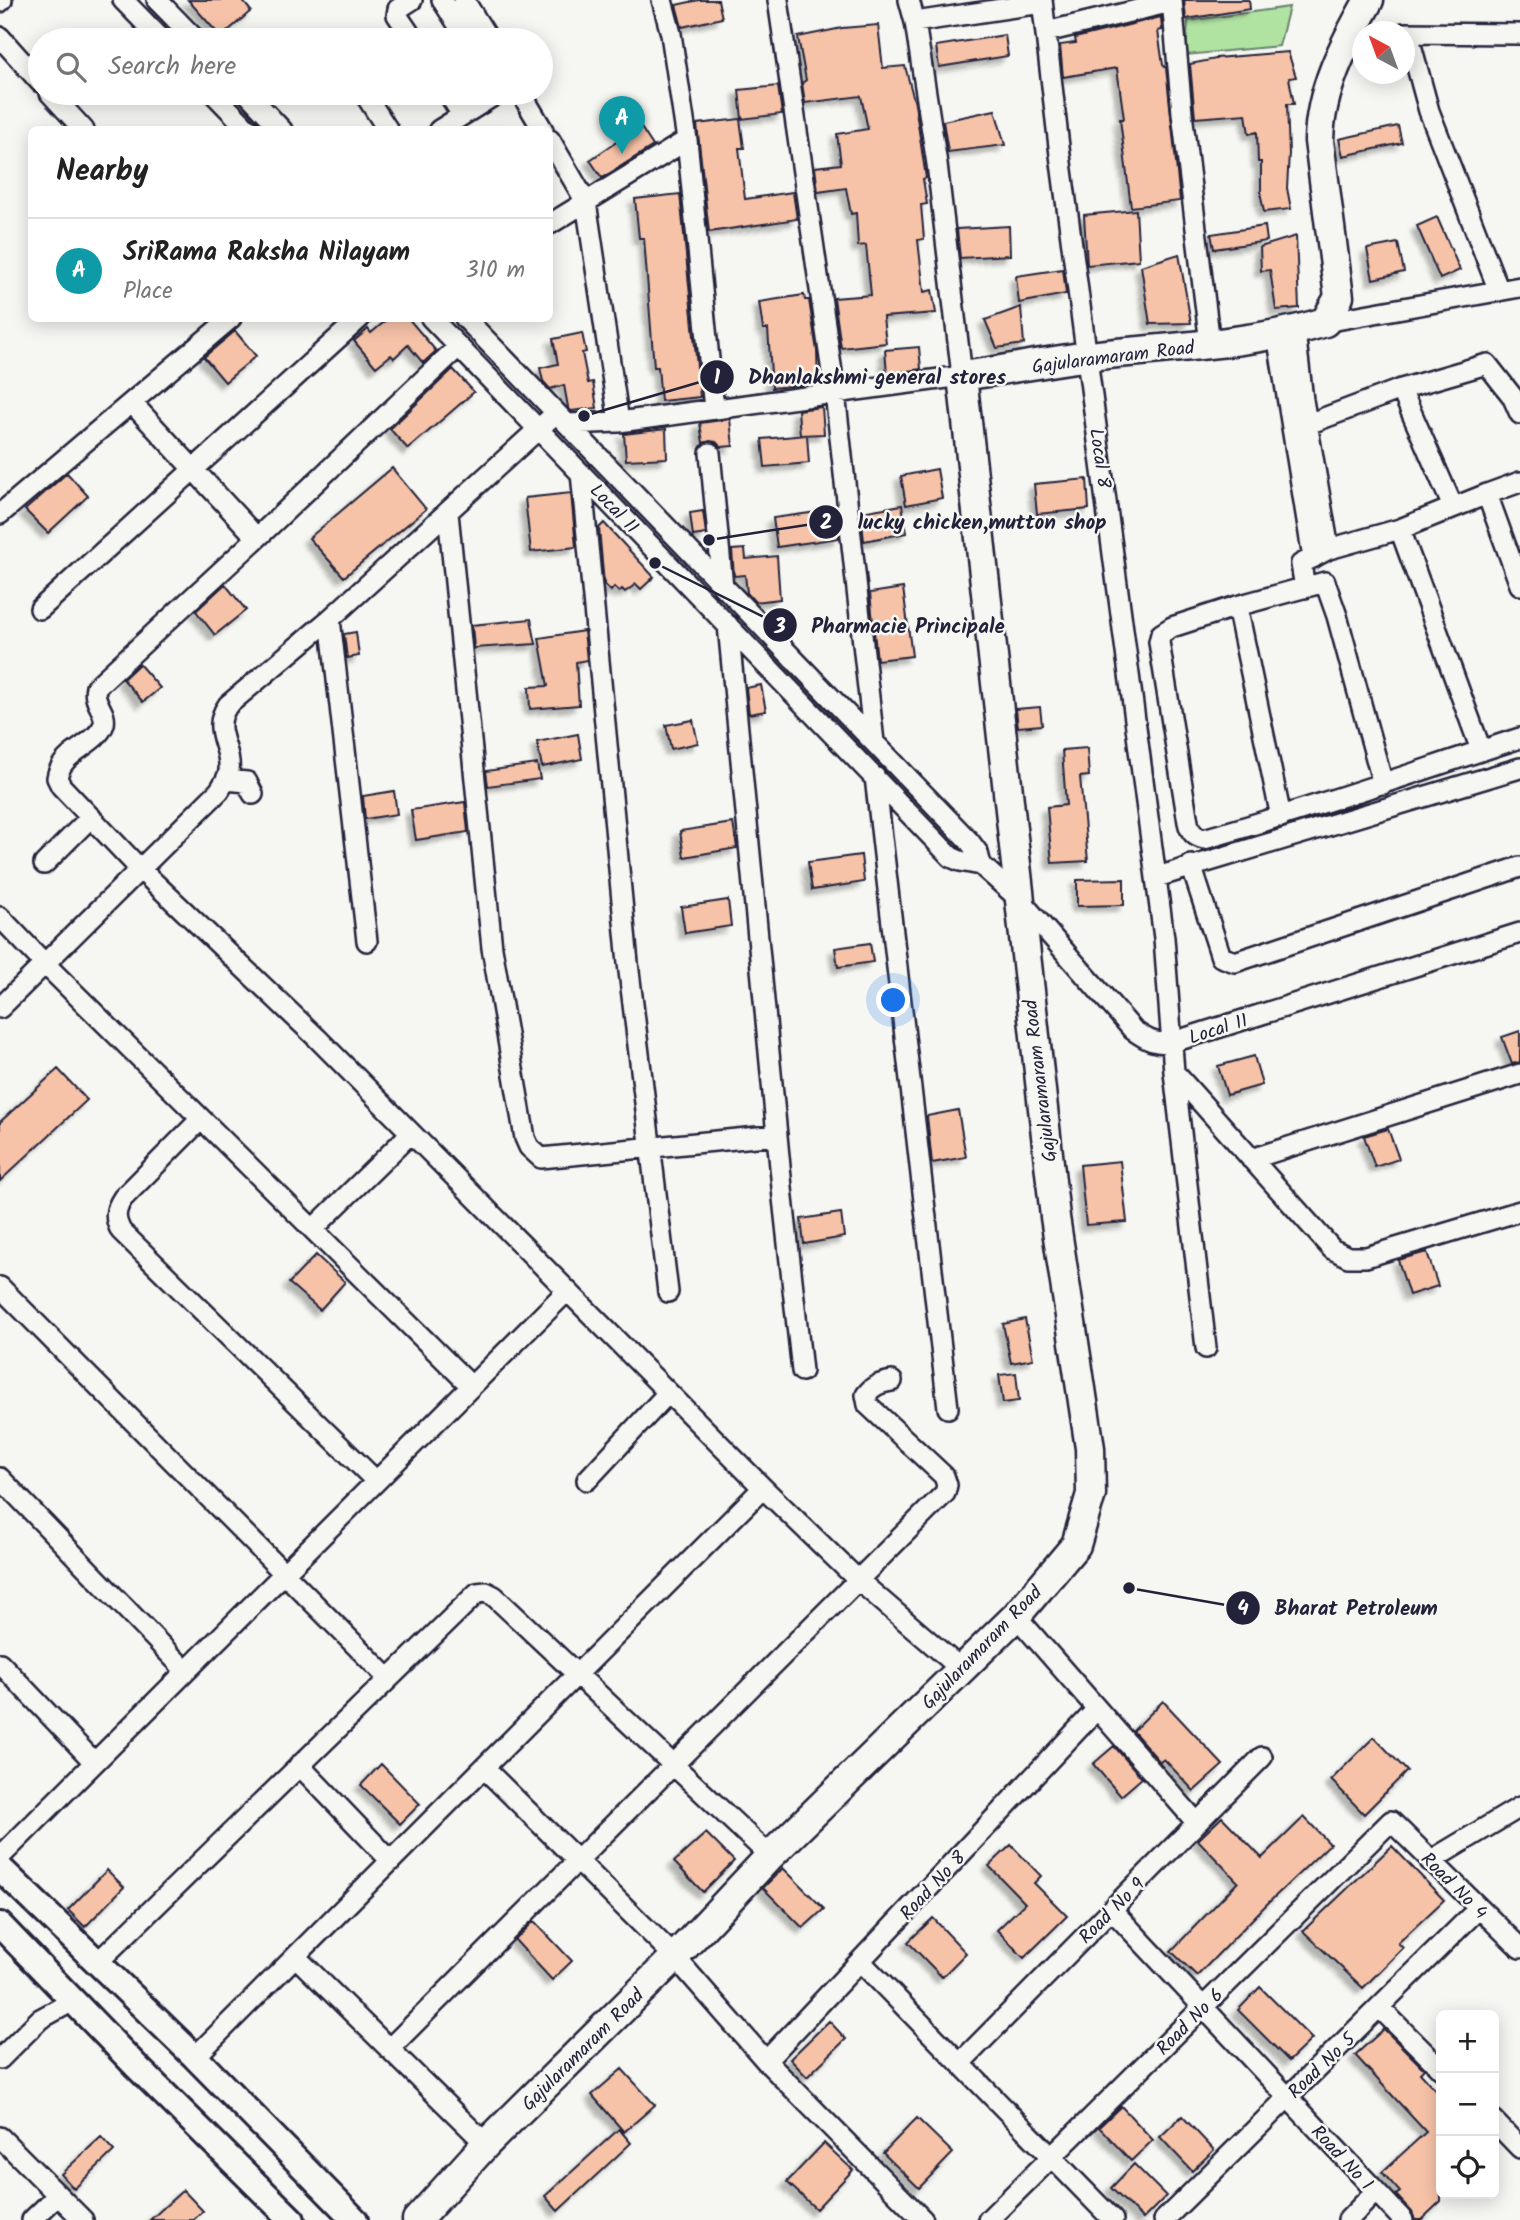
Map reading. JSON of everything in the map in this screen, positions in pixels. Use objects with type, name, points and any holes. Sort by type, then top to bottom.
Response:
[{"type":"main road","points":[[1362,21],[1370,0]]},
{"type":"main road","points":[[1325,322],[1339,297],[1319,141],[1320,115],[1327,88],[1352,42]]},
{"type":"main road","name":"Gajularamaram Road","points":[[417,2220],[486,2144],[675,1957],[770,1856],[1016,1616],[1076,1545],[1091,1494],[1090,1448],[1055,1217],[962,376],[1087,357],[1286,333],[1325,322]]},
{"type":"street","points":[[123,0],[150,28]]},
{"type":"street","points":[[157,0],[184,28]]},
{"type":"street","points":[[406,28],[397,15],[398,9],[412,0]]},
{"type":"street","points":[[442,0],[460,28]]},
{"type":"street","points":[[464,0],[482,28]]},
{"type":"street","points":[[662,0],[671,34],[687,140],[714,409]]},
{"type":"street","points":[[778,0],[835,393],[874,742]]},
{"type":"street","points":[[0,1008],[219,791],[229,768],[220,726],[221,715],[228,705],[330,619],[539,429],[562,419],[619,422],[962,376],[937,164],[915,22],[909,0]]},
{"type":"street","points":[[915,22],[1042,1]]},
{"type":"street","name":"Local 8","points":[[1042,1],[1060,155],[1157,877],[1174,1072],[1206,1348]]},
{"type":"street","points":[[1046,32],[1172,1],[1182,113],[1210,344]]},
{"type":"street","points":[[1415,34],[1520,34]]},
{"type":"street","points":[[0,37],[28,68]]},
{"type":"street","points":[[1415,64],[1429,111],[1499,291]]},
{"type":"street","points":[[61,105],[80,126]]},
{"type":"street","points":[[225,105],[245,126]]},
{"type":"street","points":[[257,105],[274,126]]},
{"type":"street","points":[[372,105],[385,126]]},
{"type":"street","points":[[450,105],[453,124],[481,105]]},
{"type":"street","points":[[528,105],[541,126]]},
{"type":"street","points":[[553,222],[687,140]]},
{"type":"street","points":[[553,145],[586,202],[619,422]]},
{"type":"street","points":[[1325,322],[1520,287]]},
{"type":"street","points":[[0,514],[226,322]]},
{"type":"street","points":[[40,609],[356,322]]},
{"type":"street","name":"Local 11","points":[[435,322],[951,857],[982,865]]},
{"type":"street","name":"Local 11","points":[[469,322],[969,841],[978,853],[982,865],[1019,899],[1133,1030],[1147,1040],[1159,1044],[1173,1042],[1520,933]]},
{"type":"street","points":[[1286,333],[1321,554]]},
{"type":"street","points":[[458,347],[96,687],[95,700],[104,715],[104,723],[99,732],[62,763],[57,778],[140,869],[317,1038],[763,1488],[858,1580],[961,1669]]},
{"type":"street","points":[[1300,425],[1401,389],[1487,364],[1512,396],[1520,414]]},
{"type":"street","points":[[1401,389],[1453,507]]},
{"type":"street","points":[[132,404],[257,538]]},
{"type":"street","points":[[710,453],[723,587]]},
{"type":"street","points":[[581,473],[628,963],[668,1292]]},
{"type":"street","points":[[1305,588],[1301,564],[1321,554],[1400,529],[1520,482]]},
{"type":"street","points":[[1487,495],[1520,585]]},
{"type":"street","points":[[448,513],[490,936],[525,1138],[529,1147],[541,1158],[777,1135]]},
{"type":"street","points":[[1400,529],[1481,750]]},
{"type":"street","points":[[678,573],[695,556]]},
{"type":"street","points":[[1383,785],[1337,616],[1325,582],[1237,606],[1172,627],[1161,634],[1159,642],[1190,831],[1196,837],[1204,838],[1281,817],[1383,785],[1520,738]]},
{"type":"street","points":[[1237,606],[1281,817]]},
{"type":"street","points":[[330,619],[367,941]]},
{"type":"street","points":[[728,625],[802,1371]]},
{"type":"street","points":[[830,730],[846,713]]},
{"type":"street","points":[[1157,877],[1520,768]]},
{"type":"street","points":[[875,777],[948,1408]]},
{"type":"street","points":[[226,780],[247,782],[253,794]]},
{"type":"street","points":[[44,864],[91,817]]},
{"type":"street","points":[[1191,865],[1221,957],[1235,962],[1520,867]]},
{"type":"street","points":[[0,917],[44,964],[471,1386]]},
{"type":"street","points":[[1174,1072],[1332,1249],[1348,1257],[1366,1257],[1520,1210]]},
{"type":"street","points":[[1251,1159],[1520,1074]]},
{"type":"street","points":[[201,1119],[123,1198],[117,1208],[116,1221],[131,1240],[376,1481]]},
{"type":"street","points":[[313,1229],[410,1134]]},
{"type":"street","points":[[0,1287],[388,1678]]},
{"type":"street","points":[[0,1857],[567,1291]]},
{"type":"street","points":[[389,2049],[945,1493],[947,1485],[944,1476],[868,1405],[866,1395],[870,1389],[880,1383],[892,1381]]},
{"type":"street","points":[[587,1480],[668,1393]]},
{"type":"street","points":[[0,1478],[186,1671]]},
{"type":"street","points":[[195,2057],[763,1488]]},
{"type":"street","points":[[98,1962],[477,1592],[494,1596],[579,1673],[770,1856]]},
{"type":"street","points":[[1016,1616],[1198,1823]]},
{"type":"street","points":[[0,1663],[94,1762]]},
{"type":"street","name":"Road No 8","points":[[766,2061],[1097,1709]]},
{"type":"street","name":"Road No 9","points":[[960,2063],[1262,1757]]},
{"type":"street","points":[[299,1765],[391,1861]]},
{"type":"street","points":[[485,1769],[675,1957],[766,2061],[923,2220]]},
{"type":"street","points":[[1430,1861],[1520,1807]]},
{"type":"street","name":"Road No 4","points":[[1391,1821],[1520,1948]]},
{"type":"street","name":"Road No 6","points":[[988,2220],[1391,1821]]},
{"type":"street","points":[[0,1868],[195,2057],[355,2220]]},
{"type":"street","name":"Road No 5","points":[[1164,2220],[1478,1909]]},
{"type":"street","name":"Road No 1","points":[[1112,1910],[1404,2220]]},
{"type":"street","points":[[0,1926],[292,2220]]},
{"type":"street","points":[[296,1958],[486,2144]]},
{"type":"street","points":[[860,1961],[1113,2220]]},
{"type":"street","points":[[0,2059],[40,2019],[73,2001]]},
{"type":"street","points":[[1379,2007],[1436,2064]]},
{"type":"street","points":[[1499,2127],[1520,2148]]},
{"type":"street","points":[[0,2137],[83,2220]]},
{"type":"street","points":[[1348,2220],[1376,2192]]},
{"type":"street","points":[[32,2220],[58,2195]]},
{"type":"green space","points":[[1289,7],[1279,46],[1186,55],[1188,21]]},
{"type":"building","points":[[188,0],[242,0],[251,11],[231,28],[213,28]]},
{"type":"building","points":[[699,0],[718,0],[722,18],[682,27],[676,5]]},
{"type":"building","points":[[1184,0],[1249,0],[1250,9],[1186,19]]},
{"type":"building","points":[[1161,17],[1162,30],[1158,31],[1163,65],[1166,68],[1180,201],[1131,207],[1120,119],[1124,119],[1117,68],[1063,77],[1060,45],[1076,43],[1075,38]]},
{"type":"building","points":[[878,25],[883,68],[905,66],[915,104],[926,178],[923,179],[927,204],[921,205],[924,239],[918,240],[924,292],[932,290],[936,313],[883,317],[886,343],[841,348],[834,298],[871,295],[866,245],[858,246],[856,213],[851,214],[846,188],[818,192],[815,167],[841,164],[837,134],[868,129],[861,96],[805,103],[802,83],[806,80],[798,37],[842,28]]},
{"type":"building","points":[[1005,35],[1008,56],[939,67],[936,46]]},
{"type":"building","points":[[1288,52],[1296,77],[1289,78],[1294,104],[1287,104],[1287,188],[1291,209],[1264,212],[1257,132],[1249,134],[1246,114],[1195,118],[1190,64],[1216,58]]},
{"type":"building","points":[[778,86],[782,114],[742,119],[739,90]]},
{"type":"building","points":[[995,110],[1005,145],[948,152],[943,121]]},
{"type":"building","points":[[740,119],[744,148],[739,148],[745,199],[793,192],[797,219],[709,232],[697,124]]},
{"type":"building","points":[[640,126],[653,146],[602,178],[590,160]]},
{"type":"building","points":[[1398,126],[1402,143],[1343,156],[1339,139]]},
{"type":"building","points":[[680,194],[700,397],[661,401],[658,367],[654,367],[644,238],[639,238],[635,199]]},
{"type":"building","points":[[1136,210],[1139,260],[1087,265],[1084,215]]},
{"type":"building","points":[[1437,217],[1460,270],[1440,279],[1417,226]]},
{"type":"building","points":[[1009,226],[1010,255],[960,258],[957,229]]},
{"type":"building","points":[[1265,226],[1267,241],[1214,249],[1211,234]]},
{"type":"building","points":[[1296,236],[1299,308],[1276,310],[1270,270],[1261,271],[1260,247]]},
{"type":"building","points":[[1398,243],[1404,272],[1373,279],[1367,249]]},
{"type":"building","points":[[1179,254],[1191,323],[1150,324],[1141,266]]},
{"type":"building","points":[[1063,269],[1066,294],[1019,303],[1016,276]]},
{"type":"building","points":[[804,295],[805,300],[809,300],[817,351],[818,383],[772,388],[768,329],[763,329],[759,302]]},
{"type":"building","points":[[1021,307],[1024,344],[997,348],[985,320]]},
{"type":"building","points":[[384,322],[411,322],[436,351],[423,363],[408,345],[394,358],[391,355],[376,367],[354,341],[368,329],[371,333]]},
{"type":"building","points":[[235,331],[256,356],[225,382],[204,357]]},
{"type":"building","points":[[582,333],[586,352],[582,353],[588,383],[593,382],[597,408],[571,411],[564,385],[550,389],[543,381],[540,368],[558,364],[553,339]]},
{"type":"building","points":[[919,347],[921,369],[887,374],[885,350]]},
{"type":"building","points":[[453,369],[474,392],[408,449],[390,429]]},
{"type":"building","points":[[822,407],[824,434],[800,435],[798,410]]},
{"type":"building","points":[[730,419],[733,446],[721,447],[710,441],[703,443],[700,423]]},
{"type":"building","points":[[666,429],[667,458],[626,460],[624,434]]},
{"type":"building","points":[[807,435],[809,463],[765,467],[762,439]]},
{"type":"building","points":[[392,468],[426,509],[344,577],[309,538]]},
{"type":"building","points":[[937,469],[942,498],[906,505],[901,476]]},
{"type":"building","points":[[67,473],[88,496],[48,533],[25,510]]},
{"type":"building","points":[[1087,479],[1089,509],[1037,514],[1034,484]]},
{"type":"building","points":[[571,493],[576,547],[531,552],[525,498]]},
{"type":"building","points":[[902,505],[907,533],[864,541],[861,512]]},
{"type":"building","points":[[703,511],[706,534],[693,536],[690,513]]},
{"type":"building","points":[[825,511],[826,519],[837,517],[839,538],[777,547],[773,518]]},
{"type":"building","points":[[604,523],[654,577],[641,589],[636,584],[625,592],[622,589],[619,592],[614,587],[611,591],[604,584],[599,528]]},
{"type":"building","points":[[745,549],[746,559],[777,556],[780,599],[755,602],[747,593],[745,575],[734,576],[732,550]]},
{"type":"building","points":[[225,584],[246,610],[215,635],[196,611]]},
{"type":"building","points":[[903,588],[912,656],[877,660],[870,593]]},
{"type":"building","points":[[531,619],[536,644],[474,648],[472,625]]},
{"type":"building","points":[[584,631],[587,660],[576,662],[579,705],[530,709],[529,687],[548,686],[539,638]]},
{"type":"building","points":[[356,632],[359,656],[347,658],[344,634]]},
{"type":"building","points":[[139,664],[160,688],[143,702],[123,679]]},
{"type":"building","points":[[761,685],[766,711],[749,714],[746,688]]},
{"type":"building","points":[[1040,707],[1042,725],[1018,727],[1016,709]]},
{"type":"building","points":[[693,720],[698,743],[671,749],[666,725]]},
{"type":"building","points":[[578,734],[582,759],[542,767],[537,742]]},
{"type":"building","points":[[1087,748],[1089,776],[1080,777],[1088,861],[1052,863],[1047,807],[1066,805],[1062,750]]},
{"type":"building","points":[[537,764],[540,779],[488,786],[486,771]]},
{"type":"building","points":[[394,791],[397,814],[365,819],[363,796]]},
{"type":"building","points":[[465,802],[468,832],[416,840],[411,810]]},
{"type":"building","points":[[733,823],[737,848],[684,857],[680,831]]},
{"type":"building","points":[[861,855],[864,882],[812,890],[808,862]]},
{"type":"building","points":[[1124,879],[1124,905],[1077,906],[1077,880]]},
{"type":"building","points":[[728,900],[731,926],[685,933],[681,907]]},
{"type":"building","points":[[870,943],[873,962],[838,967],[835,948]]},
{"type":"building","points":[[1520,1031],[1520,1062],[1512,1064],[1502,1037]]},
{"type":"building","points":[[1254,1056],[1262,1085],[1227,1095],[1218,1066]]},
{"type":"building","points":[[58,1069],[87,1100],[0,1181],[0,1122]]},
{"type":"building","points":[[958,1110],[966,1157],[932,1163],[927,1116]]},
{"type":"building","points":[[1388,1129],[1399,1159],[1375,1167],[1364,1136]]},
{"type":"building","points":[[1120,1161],[1127,1222],[1086,1225],[1080,1165]]},
{"type":"building","points":[[841,1213],[844,1237],[804,1244],[801,1219]]},
{"type":"building","points":[[1427,1252],[1438,1286],[1409,1295],[1398,1260]]},
{"type":"building","points":[[316,1255],[345,1282],[320,1310],[289,1283]]},
{"type":"building","points":[[1025,1319],[1033,1359],[1011,1363],[1003,1324]]},
{"type":"building","points":[[1016,1373],[1019,1401],[1003,1403],[999,1375]]},
{"type":"building","points":[[1163,1701],[1223,1765],[1194,1791],[1164,1759],[1160,1762],[1133,1731]]},
{"type":"building","points":[[1374,1737],[1407,1771],[1364,1814],[1331,1780]]},
{"type":"building","points":[[1114,1746],[1142,1778],[1121,1796],[1093,1764]]},
{"type":"building","points":[[381,1764],[420,1804],[400,1824],[361,1785]]},
{"type":"building","points":[[1222,1817],[1262,1858],[1304,1817],[1330,1844],[1197,1976],[1171,1951],[1238,1882],[1198,1840]]},
{"type":"building","points":[[706,1833],[734,1861],[703,1892],[674,1862]]},
{"type":"building","points":[[1011,1845],[1041,1876],[1034,1883],[1067,1916],[1024,1958],[997,1930],[1025,1903],[989,1866]]},
{"type":"building","points":[[1392,1846],[1444,1900],[1398,1943],[1403,1948],[1363,1988],[1303,1931]]},
{"type":"building","points":[[783,1868],[824,1909],[803,1928],[763,1888]]},
{"type":"building","points":[[107,1870],[124,1887],[85,1927],[68,1910]]},
{"type":"building","points":[[933,1918],[966,1953],[942,1977],[908,1942]]},
{"type":"building","points":[[534,1921],[572,1961],[552,1980],[515,1940]]},
{"type":"building","points":[[1260,1987],[1312,2039],[1289,2061],[1238,2010]]},
{"type":"building","points":[[829,2021],[846,2039],[807,2077],[790,2059]]},
{"type":"building","points":[[1384,2029],[1424,2069],[1420,2073],[1436,2091],[1436,2199],[1441,2201],[1421,2220],[1415,2220],[1412,2212],[1396,2195],[1400,2192],[1382,2172],[1426,2132],[1355,2055]]},
{"type":"building","points":[[622,2069],[655,2105],[624,2132],[592,2095]]},
{"type":"building","points":[[1121,2106],[1153,2140],[1131,2161],[1099,2127]]},
{"type":"building","points":[[1182,2116],[1214,2150],[1192,2171],[1160,2137]]},
{"type":"building","points":[[917,2118],[953,2153],[919,2188],[883,2153]]},
{"type":"building","points":[[619,2129],[631,2143],[558,2211],[545,2196]]},
{"type":"building","points":[[101,2137],[114,2151],[74,2189],[61,2174]]},
{"type":"building","points":[[824,2143],[853,2170],[816,2209],[787,2182]]},
{"type":"building","points":[[1134,2164],[1166,2196],[1143,2219],[1111,2188]]},
{"type":"building","points":[[183,2190],[203,2211],[193,2220],[150,2220]]},
{"type":"place","name":"SriRama Raksha Nilayam","points":[[622,154]]},
{"type":"place","name":"Dhanlakshmi general stores","points":[[584,416]]},
{"type":"place","name":"lucky chicken,mutton shop","points":[[709,540]]},
{"type":"place","name":"Pharmacie Principale","points":[[655,563]]},
{"type":"place","name":"Bharat Petroleum","points":[[1129,1588]]}]
